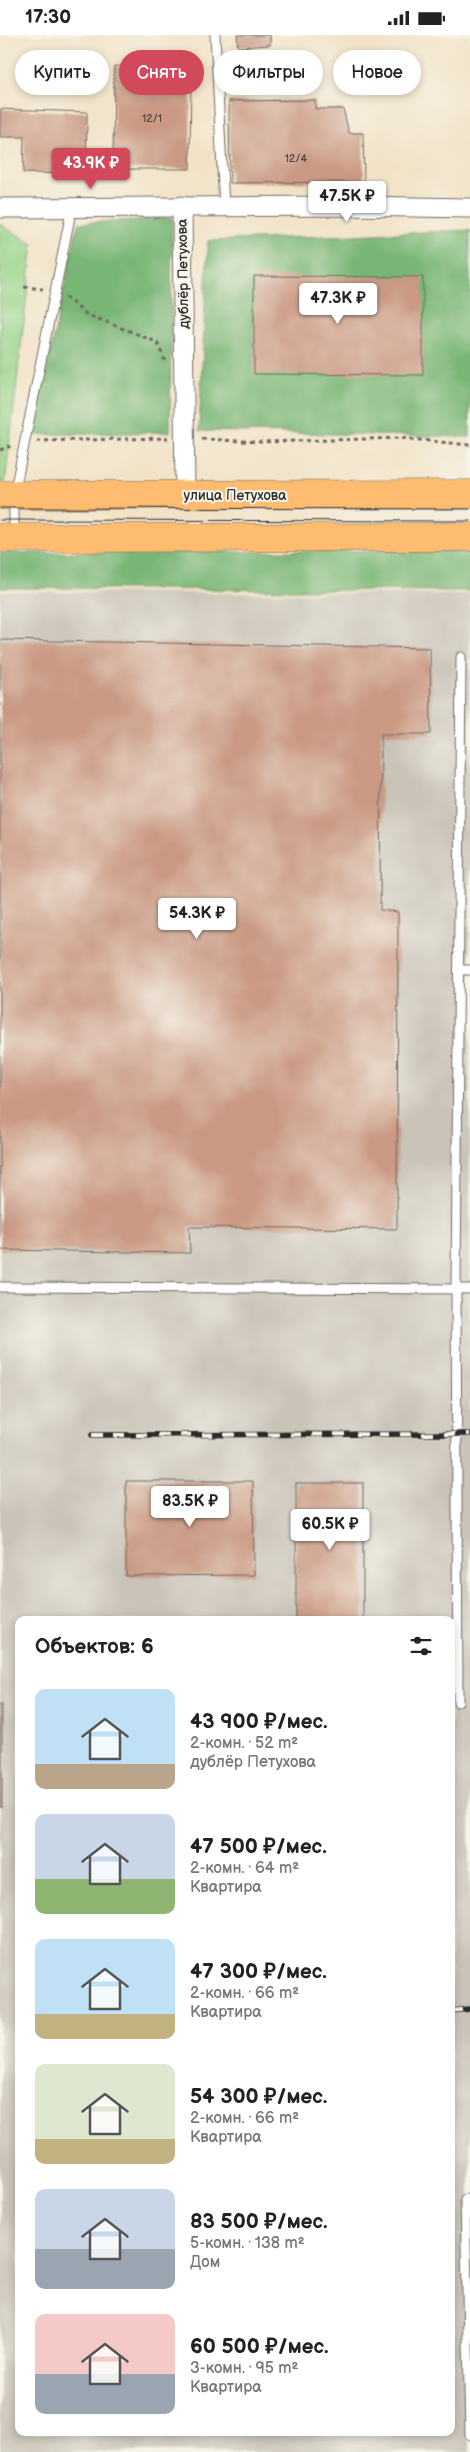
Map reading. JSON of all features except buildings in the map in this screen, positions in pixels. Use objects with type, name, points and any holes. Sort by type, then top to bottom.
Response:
[{"type":"highway","name":"улица Петухова","points":[[7,495],[470,494]]},
{"type":"highway","points":[[7,537],[470,537]]},
{"type":"street","points":[[182,207],[470,208]]},
{"type":"street","name":"дублёр Петухова","points":[[0,208],[182,207],[185,495]]},
{"type":"lane","points":[[216,35],[224,207]]},
{"type":"lane","points":[[7,537],[7,495],[25,441],[72,207]]},
{"type":"lane","points":[[458,1702],[456,1289],[461,657]]},
{"type":"lane","points":[[459,970],[470,970]]},
{"type":"lane","points":[[0,1287],[470,1289]]},
{"type":"lane","points":[[470,2199],[464,2199],[470,2435]]},
{"type":"path","points":[[24,287],[56,290],[86,314],[157,342],[168,367]]},
{"type":"path","points":[[0,450],[25,441],[185,438],[261,442],[400,438],[470,445]]},
{"type":"shaded area","points":[[0,592],[470,594],[470,2452],[0,2452]]},
{"type":"green space","points":[[172,218],[170,432],[33,435],[78,223]]},
{"type":"green space","points":[[0,224],[33,244],[5,482],[0,482]]},
{"type":"green space","points":[[470,230],[470,437],[199,431],[208,241]]},
{"type":"green space","points":[[470,550],[470,591],[0,588],[0,553]]},
{"type":"tram line","points":[[0,508],[470,509]]},
{"type":"tram line","points":[[0,520],[470,521]]},
{"type":"railway","points":[[92,1435],[470,1434]]},
{"type":"railway","points":[[455,2011],[470,2009]]}]
